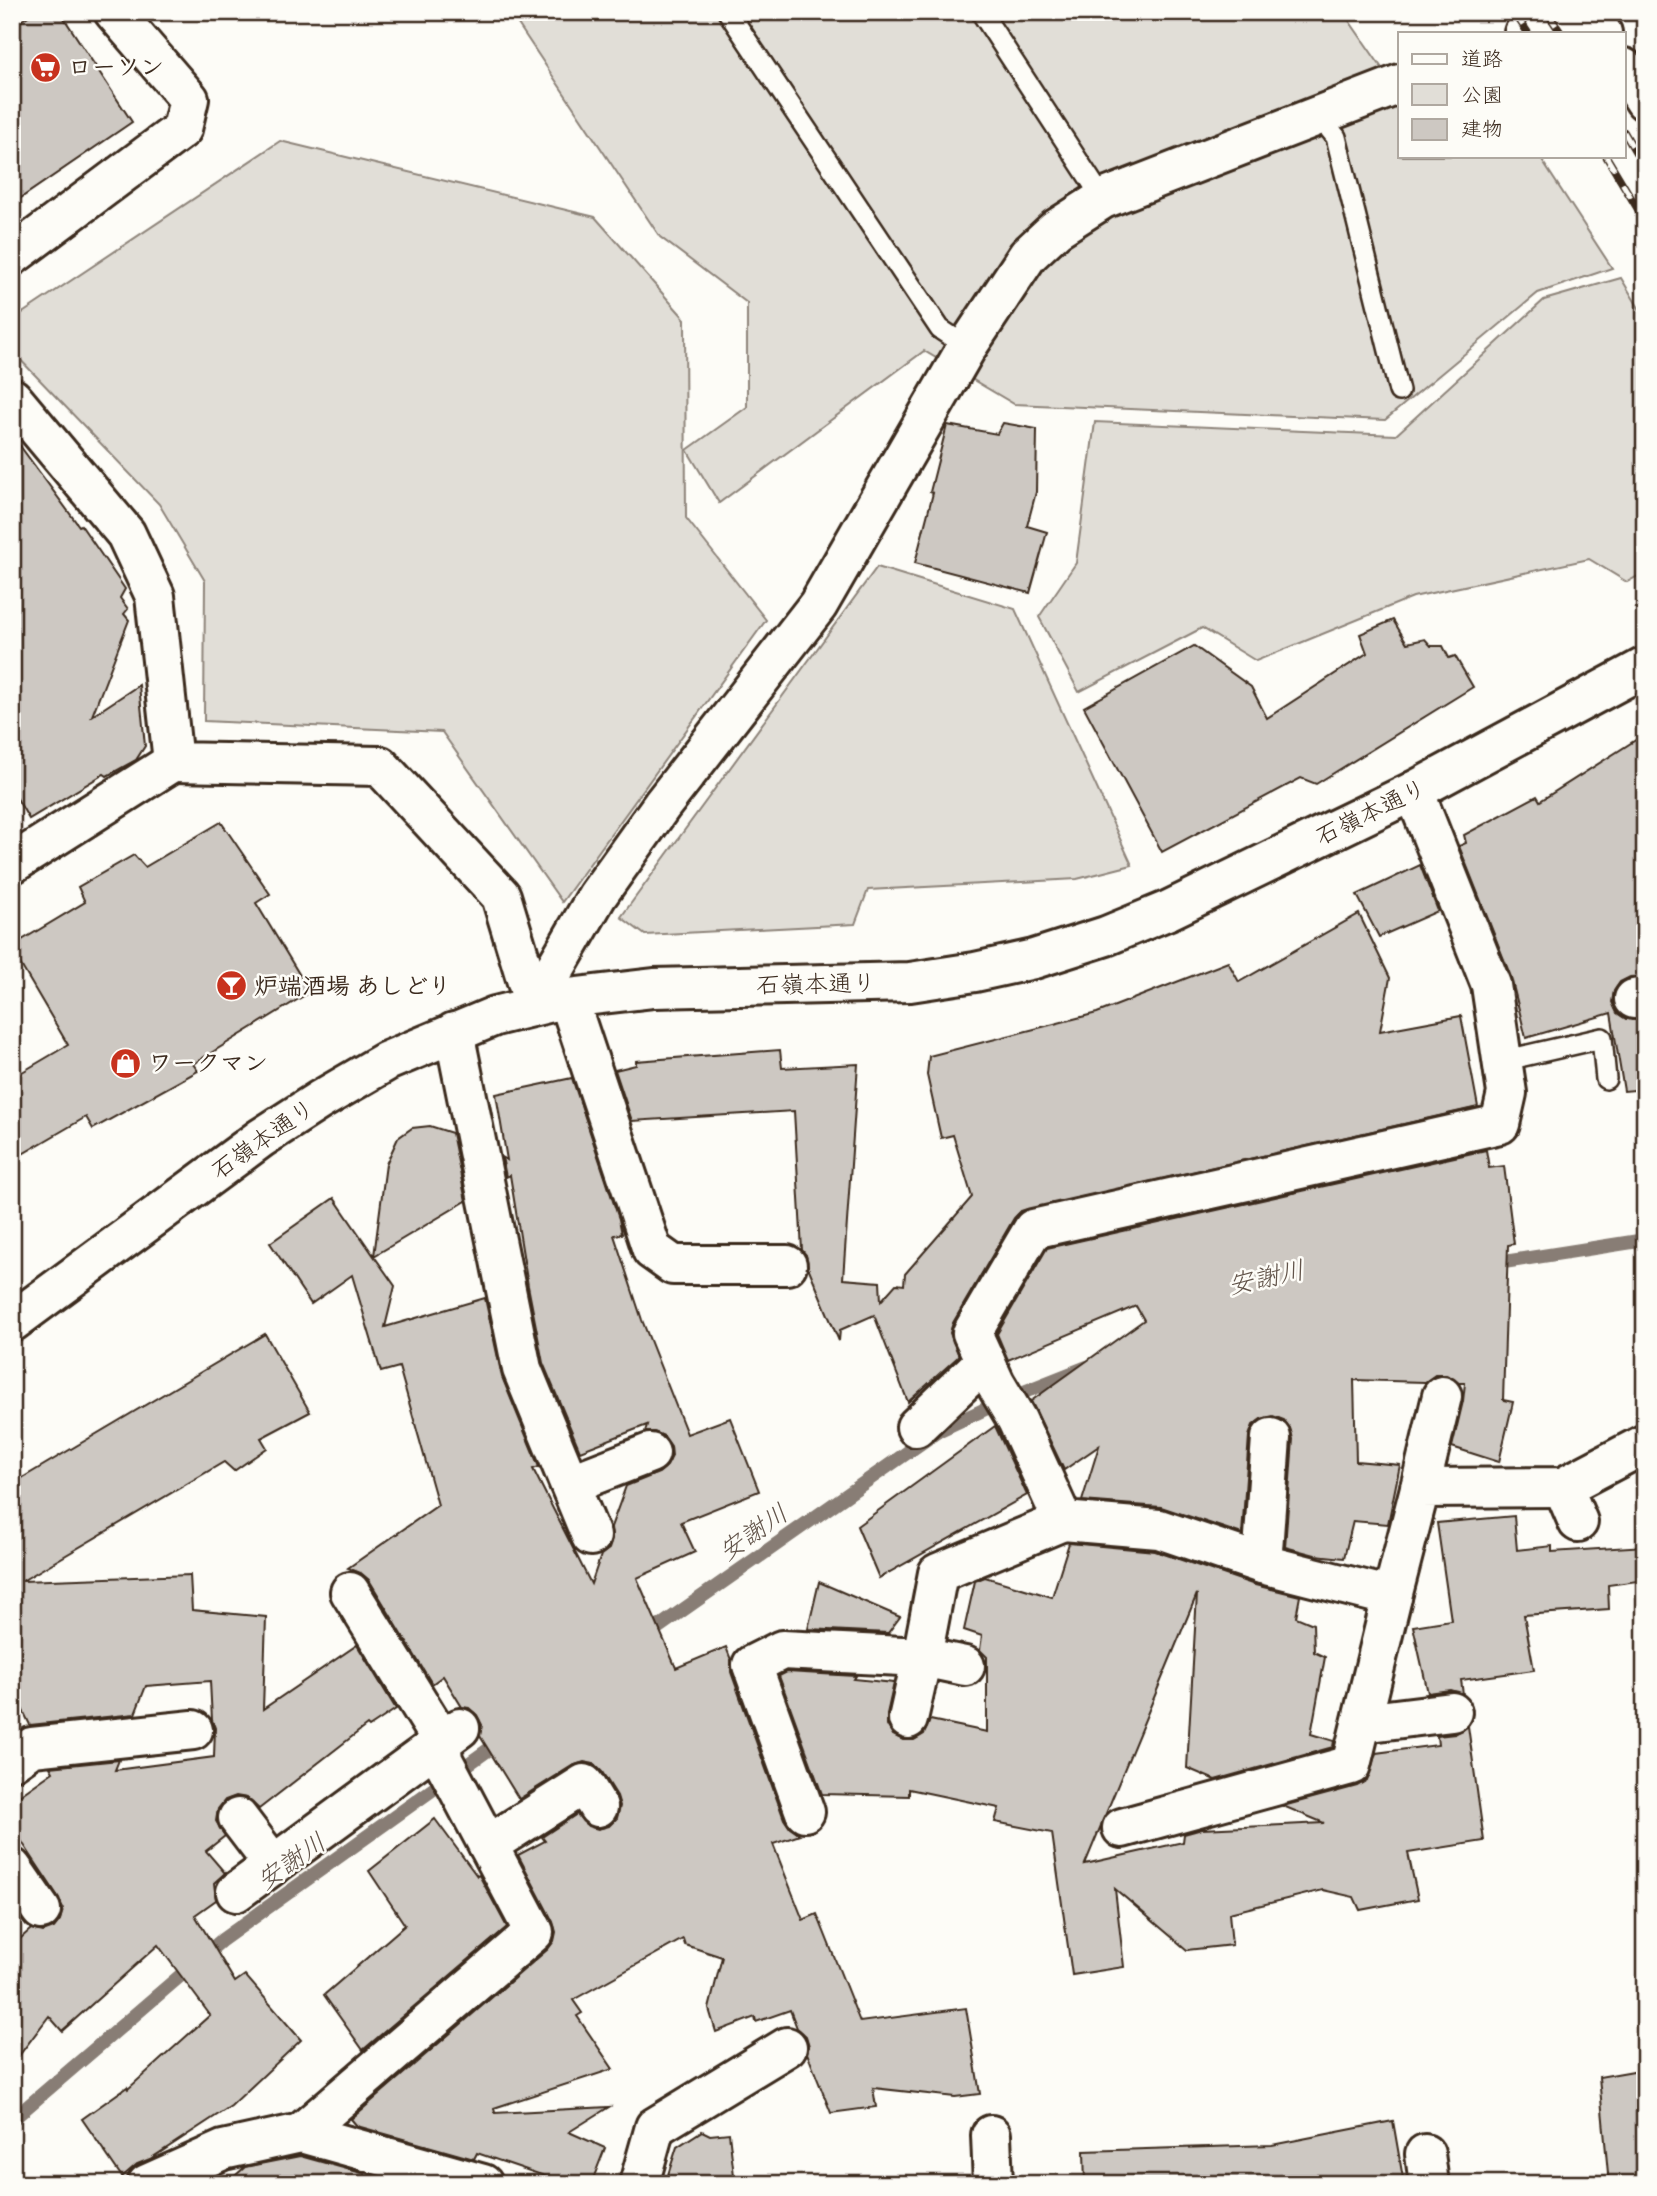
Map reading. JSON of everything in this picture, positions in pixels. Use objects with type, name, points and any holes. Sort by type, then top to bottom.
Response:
[{"type":"street","points":[[12,256],[182,129],[189,99],[114,12]]},
{"type":"street","points":[[1526,32],[1576,12]]},
{"type":"street","points":[[1588,12],[1601,32]]},
{"type":"street","points":[[1626,71],[1645,101]]},
{"type":"street","points":[[551,1002],[605,885],[740,702],[818,605],[967,347],[1028,255],[1056,229],[1103,199],[1398,85]]},
{"type":"street","points":[[12,398],[126,534],[155,596],[173,762]]},
{"type":"street","name":"石嶺本通り","points":[[12,1322],[261,1138],[387,1062],[454,1032],[495,1016],[551,1002],[654,988],[909,982],[975,972],[1034,958],[1106,936],[1170,910],[1415,792],[1645,667]]},
{"type":"street","points":[[12,864],[173,762],[380,766],[501,896],[551,1002],[652,1250],[673,1265],[787,1265]]},
{"type":"street","points":[[1063,1521],[1017,1420],[972,1333],[1033,1228],[1500,1124],[1507,1093],[1491,985],[1415,792]]},
{"type":"street","points":[[454,1032],[522,1369],[591,1536]]},
{"type":"street","points":[[916,1427],[990,1372]]},
{"type":"street","points":[[1122,1828],[1351,1765],[1442,1396]]},
{"type":"street","points":[[1262,1564],[1271,1438]]},
{"type":"street","points":[[1420,1488],[1563,1487],[1645,1444]]},
{"type":"street","points":[[570,1484],[650,1453]]},
{"type":"street","points":[[1563,1487],[1578,1522]]},
{"type":"street","points":[[908,1719],[938,1573],[1063,1521],[1159,1529],[1262,1564],[1392,1597]]},
{"type":"street","points":[[148,2184],[222,2150],[301,2133],[534,1932],[464,1798],[449,1742],[350,1592]]},
{"type":"street","points":[[805,1812],[752,1665],[782,1650],[922,1657],[965,1667]]},
{"type":"street","points":[[1362,1723],[1452,1712]]},
{"type":"street","points":[[12,1761],[32,1747],[193,1730]]},
{"type":"street","points":[[236,1892],[449,1742]]},
{"type":"street","points":[[488,1845],[584,1784],[598,1807]]},
{"type":"street","points":[[238,1818],[273,1864]]},
{"type":"street","points":[[12,1868],[41,1910]]},
{"type":"street","points":[[639,2184],[655,2127],[787,2047]]},
{"type":"street","points":[[301,2133],[427,2177],[483,2184]]},
{"type":"street","points":[[991,2135],[993,2184]]},
{"type":"lane","points":[[728,12],[940,329],[967,347]]},
{"type":"lane","points":[[981,12],[1103,199]]},
{"type":"lane","points":[[1320,116],[1336,136],[1399,391]]},
{"type":"lane","points":[[1502,1062],[1602,1038],[1606,1079]]},
{"type":"green space","points":[[510,12],[1343,12],[1398,91],[1398,158],[1540,158],[1612,268],[1538,293],[1385,420],[1014,404],[924,351],[719,503],[687,450],[747,407],[747,303],[660,237]]},
{"type":"green space","points":[[280,141],[595,217],[685,319],[686,518],[766,620],[562,902],[442,732],[204,721],[205,581],[159,504],[12,351],[12,320]]},
{"type":"green space","points":[[1621,278],[1645,318],[1645,572],[1627,582],[1589,559],[1413,597],[1256,661],[1202,628],[1079,692],[1039,617],[1076,563],[1095,422],[1396,435],[1544,300]]},
{"type":"green space","points":[[877,567],[1015,609],[1132,865],[1077,879],[868,890],[855,924],[645,935],[621,917]]},
{"type":"building","points":[[34,12],[60,12],[132,122],[12,204],[12,27]]},
{"type":"building","points":[[1003,423],[1037,429],[1036,492],[1027,526],[1047,532],[1030,593],[915,563],[947,425],[997,434]]},
{"type":"building","points":[[12,435],[79,526],[81,525],[125,589],[120,598],[128,609],[124,614],[129,620],[92,716],[139,685],[145,746],[136,760],[107,776],[104,774],[29,819],[12,790]]},
{"type":"building","points":[[1393,620],[1407,643],[1425,639],[1431,646],[1443,646],[1449,658],[1455,656],[1473,687],[1316,784],[1301,778],[1162,852],[1084,707],[1194,646],[1251,687],[1267,718],[1367,653],[1360,634]]},
{"type":"building","points":[[1645,734],[1645,976],[1630,977],[1620,982],[1614,991],[1612,1002],[1617,1013],[1626,1019],[1645,1019],[1645,1089],[1624,1091],[1611,1013],[1526,1038],[1511,977],[1459,846],[1466,843],[1464,835],[1537,796],[1540,801]]},
{"type":"building","points":[[221,822],[270,894],[256,903],[310,992],[193,1064],[198,1071],[93,1129],[86,1117],[12,1160],[12,1078],[68,1045],[12,946],[85,902],[78,887],[134,855],[145,867]]},
{"type":"building","points":[[1420,865],[1438,911],[1379,937],[1357,895]]},
{"type":"building","points":[[1359,914],[1390,978],[1380,1031],[1461,1016],[1478,1107],[1021,1211],[1014,1218],[953,1323],[950,1333],[959,1356],[908,1402],[874,1315],[840,1330],[839,1341],[808,1267],[806,1255],[802,1250],[794,1111],[632,1121],[615,1070],[636,1065],[636,1061],[780,1050],[782,1068],[858,1064],[843,1279],[880,1282],[881,1301],[896,1284],[904,1285],[905,1274],[972,1197],[953,1135],[941,1138],[927,1075],[929,1056],[1097,1013],[1228,962],[1239,982]]},
{"type":"building","points":[[572,1078],[619,1219],[622,1234],[614,1235],[642,1320],[687,1434],[730,1418],[759,1491],[681,1522],[695,1552],[637,1578],[676,1668],[726,1647],[731,1660],[731,1672],[784,1819],[790,1828],[800,1835],[773,1844],[803,1920],[817,1914],[860,2022],[966,2008],[980,2094],[955,2097],[873,2088],[876,2107],[831,2113],[807,2053],[809,2046],[806,2036],[797,2028],[790,2010],[756,2022],[755,2017],[716,2032],[709,2009],[722,1957],[685,1945],[683,1939],[573,2000],[582,2013],[577,2016],[613,2069],[494,2108],[495,2113],[609,2107],[569,2132],[605,2148],[591,2184],[568,2184],[477,2153],[474,2159],[357,2126],[351,2119],[554,1941],[556,1932],[553,1922],[518,1855],[545,1841],[542,1837],[577,1814],[588,1826],[598,1829],[609,1826],[617,1818],[620,1806],[602,1772],[594,1764],[584,1762],[572,1766],[519,1799],[480,1736],[482,1725],[477,1715],[469,1708],[462,1707],[443,1676],[432,1684],[369,1580],[361,1573],[348,1568],[438,1505],[399,1367],[381,1372],[352,1275],[311,1304],[270,1243],[334,1198],[395,1286],[385,1327],[485,1298],[502,1377],[539,1467],[533,1469],[591,1584],[601,1555],[609,1549],[612,1540],[611,1527],[626,1486],[659,1473],[667,1466],[672,1456],[671,1446],[664,1436],[645,1432],[647,1425],[580,1451],[543,1363],[510,1175],[506,1177],[502,1157],[507,1160],[496,1094]]},
{"type":"building","points":[[430,1126],[452,1133],[466,1201],[374,1256],[386,1164],[398,1138],[412,1128]]},
{"type":"building","points":[[1486,1150],[1489,1168],[1504,1166],[1514,1244],[1508,1245],[1503,1400],[1513,1402],[1499,1462],[1452,1447],[1465,1383],[1459,1383],[1446,1375],[1435,1375],[1425,1382],[1354,1380],[1356,1461],[1400,1465],[1388,1524],[1353,1521],[1344,1558],[1315,1555],[1285,1547],[1293,1439],[1284,1420],[1273,1416],[1261,1419],[1253,1425],[1249,1436],[1242,1534],[1161,1507],[1082,1501],[1099,1446],[1064,1470],[1031,1401],[1144,1320],[1136,1306],[1008,1360],[997,1334],[1047,1248]]},
{"type":"building","points":[[265,1334],[310,1412],[261,1438],[267,1448],[234,1471],[224,1462],[22,1581],[190,1575],[192,1610],[266,1617],[263,1709],[357,1645],[396,1709],[369,1727],[367,1725],[259,1809],[247,1798],[236,1796],[225,1800],[218,1809],[216,1821],[225,1836],[206,1851],[225,1873],[214,1883],[216,1900],[195,1915],[235,1982],[245,1975],[301,2040],[231,2106],[150,2159],[137,2164],[122,2177],[82,2119],[127,2087],[128,2089],[210,2015],[158,1945],[62,2031],[49,2016],[12,2065],[12,1946],[31,1929],[43,1932],[54,1928],[63,1909],[59,1898],[12,1827],[12,1801],[53,1772],[50,1767],[119,1760],[115,1770],[214,1757],[215,1728],[212,1720],[210,1681],[146,1686],[135,1714],[30,1725],[12,1688],[12,1484]]},
{"type":"building","points":[[995,1426],[1027,1495],[879,1578],[857,1526]]},
{"type":"building","points":[[1514,1516],[1517,1550],[1552,1546],[1552,1552],[1645,1546],[1645,1580],[1608,1585],[1609,1609],[1524,1615],[1534,1670],[1461,1680],[1463,1694],[1450,1690],[1428,1693],[1413,1626],[1451,1620],[1437,1523]]},
{"type":"building","points":[[1069,1543],[1155,1551],[1255,1585],[1300,1596],[1296,1617],[1313,1624],[1314,1652],[1325,1657],[1311,1734],[1334,1741],[1333,1747],[1215,1780],[1187,1768],[1197,1594],[1085,1864],[1183,1842],[1184,1834],[1202,1829],[1324,1823],[1283,1806],[1357,1786],[1367,1780],[1376,1753],[1438,1745],[1437,1736],[1455,1734],[1468,1726],[1484,1841],[1408,1853],[1418,1899],[1360,1910],[1354,1897],[1323,1890],[1229,1913],[1232,1945],[1187,1950],[1115,1889],[1124,1967],[1072,1975],[1052,1833],[995,1822],[999,1808],[909,1789],[909,1796],[822,1794],[779,1676],[787,1672],[856,1676],[854,1679],[894,1683],[887,1725],[893,1735],[903,1740],[914,1740],[924,1734],[930,1720],[987,1732],[987,1657],[980,1650],[982,1636],[964,1630],[975,1581],[985,1577],[1052,1597]]},
{"type":"building","points":[[819,1582],[900,1617],[888,1633],[808,1629]]},
{"type":"building","points":[[435,1819],[477,1876],[479,1875],[507,1927],[363,2050],[324,1995],[405,1925],[369,1871]]},
{"type":"building","points":[[1645,2069],[1645,2184],[1609,2184],[1599,2077]]},
{"type":"building","points":[[1393,2121],[1404,2184],[1085,2184],[1084,2151],[1272,2145]]},
{"type":"building","points":[[702,2131],[710,2135],[729,2133],[735,2184],[665,2184],[677,2147]]},
{"type":"building","points":[[300,2156],[365,2174],[364,2184],[226,2184],[245,2167]]},
{"type":"waterway","name":"安謝川","points":[[1491,1264],[1645,1240]]},
{"type":"waterway","name":"安謝川","points":[[643,1638],[938,1431],[1009,1398],[1087,1367]]},
{"type":"waterway","name":"安謝川","points":[[12,2120],[222,1940],[502,1740]]},
{"type":"railway","points":[[1514,12],[1527,32]]},
{"type":"railway","points":[[1547,12],[1560,32]]},
{"type":"railway","points":[[1626,135],[1645,168]]},
{"type":"railway","points":[[1607,158],[1645,221]]},
{"type":"place","name":"ローソン","points":[[45,67]]},
{"type":"place","name":"炉端酒場 あしどり","points":[[231,986]]},
{"type":"place","name":"ワークマン","points":[[125,1063]]}]
